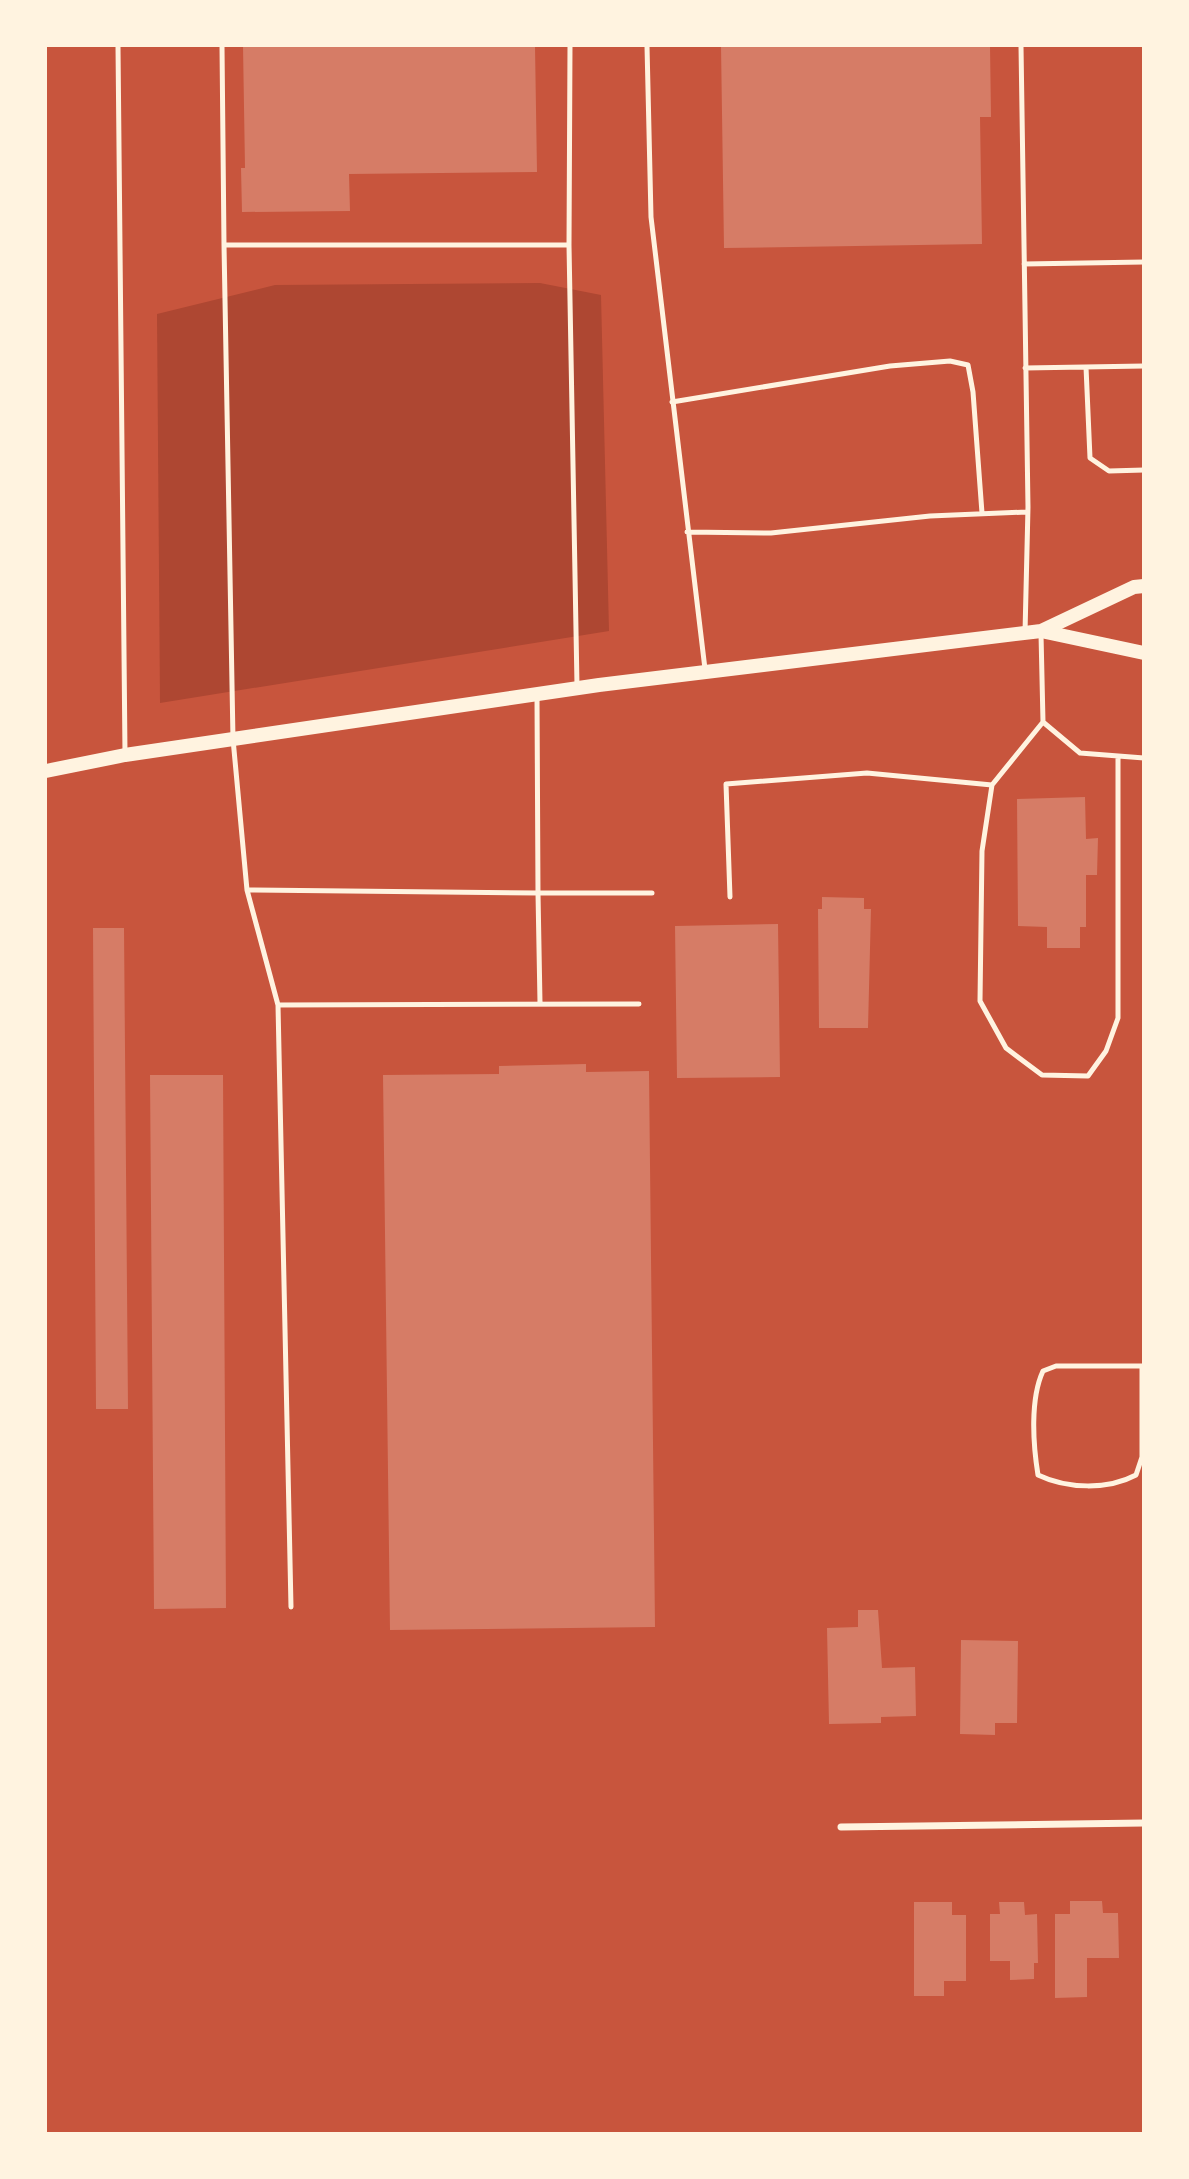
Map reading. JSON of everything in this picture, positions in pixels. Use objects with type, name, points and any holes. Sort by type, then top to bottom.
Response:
[{"type":"main road","points":[[46,771],[233,738],[578,688],[1041,631],[1134,587],[1143,586]]},
{"type":"main road","points":[[1041,631],[1143,653]]},
{"type":"street","points":[[841,1827],[1143,1823]]},
{"type":"lane","points":[[118,46],[125,755]]},
{"type":"lane","points":[[222,46],[233,738],[247,890],[278,1005],[291,1607]]},
{"type":"lane","points":[[570,46],[569,245],[578,688]]},
{"type":"lane","points":[[648,46],[651,217],[705,671]]},
{"type":"lane","points":[[1021,46],[1027,512],[1025,633]]},
{"type":"lane","points":[[224,245],[569,245]]},
{"type":"lane","points":[[1024,264],[1143,262]]},
{"type":"lane","points":[[672,402],[890,366],[950,360],[968,365],[974,391],[982,513]]},
{"type":"lane","points":[[1025,368],[1143,366]]},
{"type":"lane","points":[[1086,367],[1090,458],[1110,471],[1143,470]]},
{"type":"lane","points":[[687,531],[771,533],[982,513],[1027,512]]},
{"type":"lane","points":[[1041,631],[1043,722],[992,785],[982,851],[980,1001],[1006,1048],[1042,1075],[1088,1076],[1106,1051],[1118,1018],[1118,757]]},
{"type":"lane","points":[[537,694],[540,1003]]},
{"type":"lane","points":[[1043,722],[1080,753],[1143,758]]},
{"type":"lane","points":[[730,897],[726,784],[867,773],[992,785]]},
{"type":"lane","points":[[247,890],[652,893]]},
{"type":"lane","points":[[278,1005],[639,1004]]},
{"type":"lane","points":[[1056,1366],[1143,1366],[1142,1457],[1136,1475],[1118,1484],[1057,1484],[1038,1475],[1035,1455],[1036,1385],[1043,1371],[1056,1366]]},
{"type":"shaded area","points":[[540,283],[601,295],[609,631],[160,703],[157,314],[275,285]]},
{"type":"building","points":[[243,46],[535,46],[537,172],[349,174],[350,211],[242,212],[241,168],[245,168]]},
{"type":"building","points":[[721,46],[990,46],[991,117],[980,117],[982,244],[724,248]]},
{"type":"building","points":[[1085,797],[1086,839],[1098,838],[1097,875],[1086,875],[1086,927],[1080,927],[1080,948],[1047,948],[1047,927],[1018,926],[1017,799]]},
{"type":"building","points":[[822,897],[864,898],[864,909],[871,909],[868,1028],[819,1028],[818,909],[822,909]]},
{"type":"building","points":[[778,924],[780,1077],[677,1078],[675,926]]},
{"type":"building","points":[[93,928],[124,928],[128,1409],[96,1409]]},
{"type":"building","points":[[586,1064],[586,1072],[649,1071],[655,1627],[390,1630],[383,1075],[499,1074],[499,1066]]},
{"type":"building","points":[[150,1075],[223,1075],[226,1608],[154,1609]]},
{"type":"building","points":[[858,1610],[878,1610],[882,1668],[915,1667],[916,1716],[881,1717],[881,1723],[829,1724],[827,1628],[858,1627]]},
{"type":"building","points":[[961,1640],[1018,1641],[1017,1723],[995,1723],[995,1735],[960,1734]]},
{"type":"building","points":[[1070,1901],[1102,1901],[1103,1913],[1118,1913],[1119,1958],[1087,1958],[1087,1997],[1055,1998],[1055,1914],[1070,1914]]},
{"type":"building","points":[[914,1902],[952,1902],[952,1915],[966,1915],[966,1981],[944,1981],[944,1996],[914,1996]]},
{"type":"building","points":[[999,1902],[1024,1902],[1025,1915],[1037,1914],[1038,1963],[1034,1963],[1034,1979],[1010,1980],[1010,1961],[990,1961],[990,1914],[1000,1914]]}]
